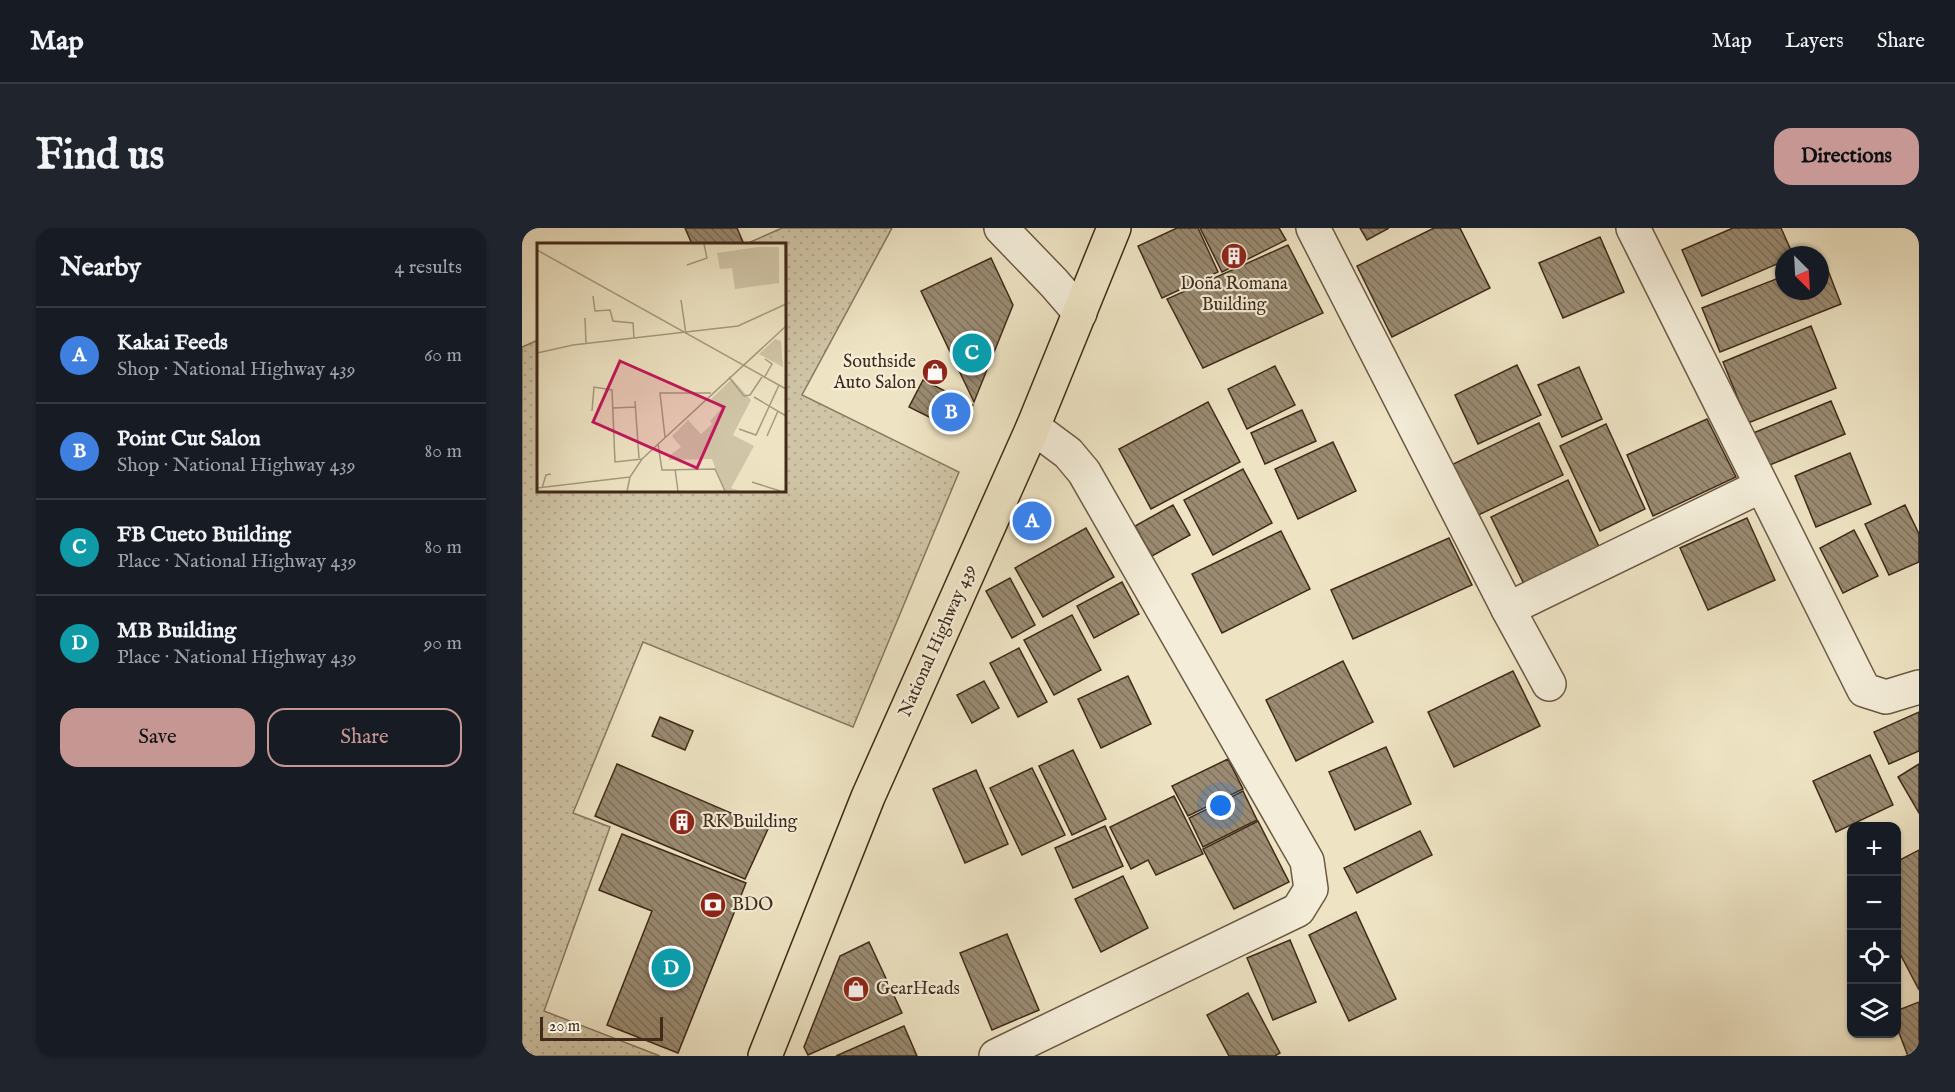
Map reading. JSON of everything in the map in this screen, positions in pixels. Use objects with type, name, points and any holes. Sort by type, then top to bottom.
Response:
[{"type":"main road","name":"National Highway 439","points":[[765,1056],[868,797],[1033,427],[1114,228]]},
{"type":"street","points":[[1001,228],[1080,313]]},
{"type":"street","points":[[1313,228],[1508,609],[1549,684]]},
{"type":"street","points":[[1633,228],[1864,690],[1886,697],[1919,687]]},
{"type":"street","points":[[996,1056],[1298,910],[1311,888],[1307,861],[1084,472],[1068,453],[1033,427]]},
{"type":"street","points":[[1508,609],[1761,486]]},
{"type":"shaded area","points":[[782,228],[892,228],[802,395],[959,472],[853,727],[643,642],[573,813],[610,827],[544,1011],[660,1056],[522,1056],[522,347],[537,340],[537,492],[786,492],[786,243],[748,243]]},
{"type":"building","points":[[685,228],[737,228],[743,242],[741,243],[692,243]]},
{"type":"building","points":[[1177,228],[1198,228],[1218,272],[1162,298],[1138,246]]},
{"type":"building","name":"Doña Romana Building","points":[[1200,228],[1279,228],[1286,240],[1222,272]]},
{"type":"building","points":[[1360,228],[1389,228],[1367,240]]},
{"type":"building","points":[[1434,228],[1460,228],[1490,288],[1392,337],[1357,266]]},
{"type":"building","points":[[1733,228],[1781,228],[1789,246],[1775,246],[1775,265],[1702,296],[1682,250]]},
{"type":"building","points":[[1600,237],[1624,292],[1563,318],[1539,263]]},
{"type":"building","points":[[1288,245],[1323,313],[1203,368],[1167,299]]},
{"type":"building","points":[[991,258],[1013,305],[974,402],[921,291]]},
{"type":"building","points":[[1829,273],[1841,304],[1720,352],[1702,308],[1775,280],[1775,300],[1829,300]]},
{"type":"building","points":[[1811,326],[1836,388],[1748,423],[1723,362]]},
{"type":"building","points":[[1517,365],[1541,415],[1478,444],[1455,395]]},
{"type":"building","points":[[1275,366],[1295,405],[1247,429],[1228,389]]},
{"type":"building","points":[[1579,367],[1602,419],[1562,437],[1538,385]]},
{"type":"building","points":[[923,380],[973,405],[959,432],[909,407]]},
{"type":"building","points":[[1831,401],[1845,434],[1765,467],[1751,434]]},
{"type":"building","points":[[1208,402],[1240,462],[1151,509],[1119,449]]},
{"type":"building","points":[[1302,410],[1316,441],[1265,464],[1251,433]]},
{"type":"building","points":[[1707,419],[1736,477],[1653,516],[1627,455]]},
{"type":"building","points":[[1539,423],[1563,475],[1472,518],[1447,467]]},
{"type":"building","points":[[1606,424],[1645,509],[1600,531],[1560,446]]},
{"type":"building","points":[[1333,442],[1356,491],[1298,519],[1275,469]]},
{"type":"building","points":[[1850,453],[1871,504],[1816,527],[1795,476]]},
{"type":"building","points":[[1243,469],[1272,523],[1213,555],[1184,500]]},
{"type":"building","points":[[1568,480],[1600,549],[1525,586],[1491,517]]},
{"type":"building","points":[[1173,505],[1190,535],[1152,556],[1135,526]]},
{"type":"building","points":[[1905,505],[1919,534],[1919,562],[1889,575],[1865,524]]},
{"type":"building","points":[[1747,518],[1775,580],[1708,610],[1680,548]]},
{"type":"building","points":[[1086,528],[1114,577],[1043,617],[1015,568]]},
{"type":"building","points":[[1854,530],[1878,576],[1843,593],[1820,548]]},
{"type":"building","points":[[1281,531],[1310,589],[1222,633],[1192,574]]},
{"type":"building","points":[[1449,538],[1472,585],[1353,639],[1331,590]]},
{"type":"building","points":[[1010,578],[1035,625],[1012,638],[986,591]]},
{"type":"building","points":[[1122,582],[1139,614],[1094,638],[1077,606]]},
{"type":"building","points":[[1072,615],[1101,670],[1054,695],[1024,640]]},
{"type":"building","points":[[1019,648],[1047,702],[1018,717],[990,663]]},
{"type":"building","points":[[1343,661],[1373,722],[1296,761],[1266,700]]},
{"type":"building","points":[[1513,671],[1540,726],[1454,767],[1428,712]]},
{"type":"building","points":[[1128,676],[1151,724],[1101,748],[1078,699]]},
{"type":"building","points":[[984,681],[999,708],[972,723],[957,695]]},
{"type":"building","points":[[1919,712],[1919,751],[1889,764],[1874,732]]},
{"type":"building","points":[[660,717],[693,731],[685,750],[652,736]]},
{"type":"building","points":[[1386,747],[1411,804],[1355,830],[1329,772]]},
{"type":"building","points":[[1073,750],[1106,819],[1072,835],[1039,766]]},
{"type":"building","points":[[1870,755],[1893,805],[1857,822],[1847,822],[1847,827],[1836,832],[1813,781]]},
{"type":"building","points":[[1228,759],[1243,789],[1188,816],[1172,786]]},
{"type":"building","name":"RK Building","points":[[617,764],[768,829],[745,879],[595,816]]},
{"type":"building","points":[[1919,764],[1919,813],[1898,777]]},
{"type":"building","points":[[1032,768],[1065,835],[1022,855],[990,788]]},
{"type":"building","points":[[976,770],[1008,844],[965,863],[933,789]]},
{"type":"building","points":[[1243,791],[1257,820],[1203,847],[1189,818]]},
{"type":"building","points":[[1174,796],[1203,854],[1156,875],[1148,860],[1131,869],[1110,827]]},
{"type":"building","points":[[1258,821],[1289,882],[1234,909],[1203,849]]},
{"type":"building","points":[[1105,826],[1123,866],[1073,888],[1055,848]]},
{"type":"building","points":[[1420,831],[1432,855],[1357,893],[1344,868]]},
{"type":"building","points":[[622,834],[746,883],[678,1053],[607,1025],[652,911],[599,890]]},
{"type":"building","points":[[1919,850],[1919,990],[1901,956],[1901,859]]},
{"type":"building","points":[[1123,876],[1148,928],[1101,952],[1075,899]]},
{"type":"building","points":[[1356,912],[1396,999],[1349,1021],[1309,935]]},
{"type":"building","points":[[1007,934],[1039,1010],[992,1030],[960,953]]},
{"type":"building","points":[[1290,940],[1316,1002],[1273,1020],[1247,958]]},
{"type":"building","points":[[869,942],[902,1013],[808,1055],[804,1047],[840,956]]},
{"type":"building","points":[[1248,993],[1280,1053],[1275,1056],[1229,1056],[1207,1015]]},
{"type":"building","points":[[1919,1002],[1919,1056],[1908,1056],[1901,1038],[1901,1009]]},
{"type":"building","points":[[904,1026],[917,1056],[836,1056]]},
{"type":"place","name":"Doña Romana Building","points":[[1234,256]]},
{"type":"place","name":"FB Cueto Building","points":[[972,353]]},
{"type":"place","name":"Southside Auto Salon","points":[[935,372]]},
{"type":"place","name":"Point Cut Salon","points":[[951,412]]},
{"type":"place","name":"Kakai Feeds","points":[[1032,521]]},
{"type":"place","name":"RK Building","points":[[682,822]]},
{"type":"place","name":"BDO","points":[[713,905]]},
{"type":"place","name":"MB Building","points":[[671,968]]},
{"type":"place","name":"GearHeads","points":[[856,989]]}]
